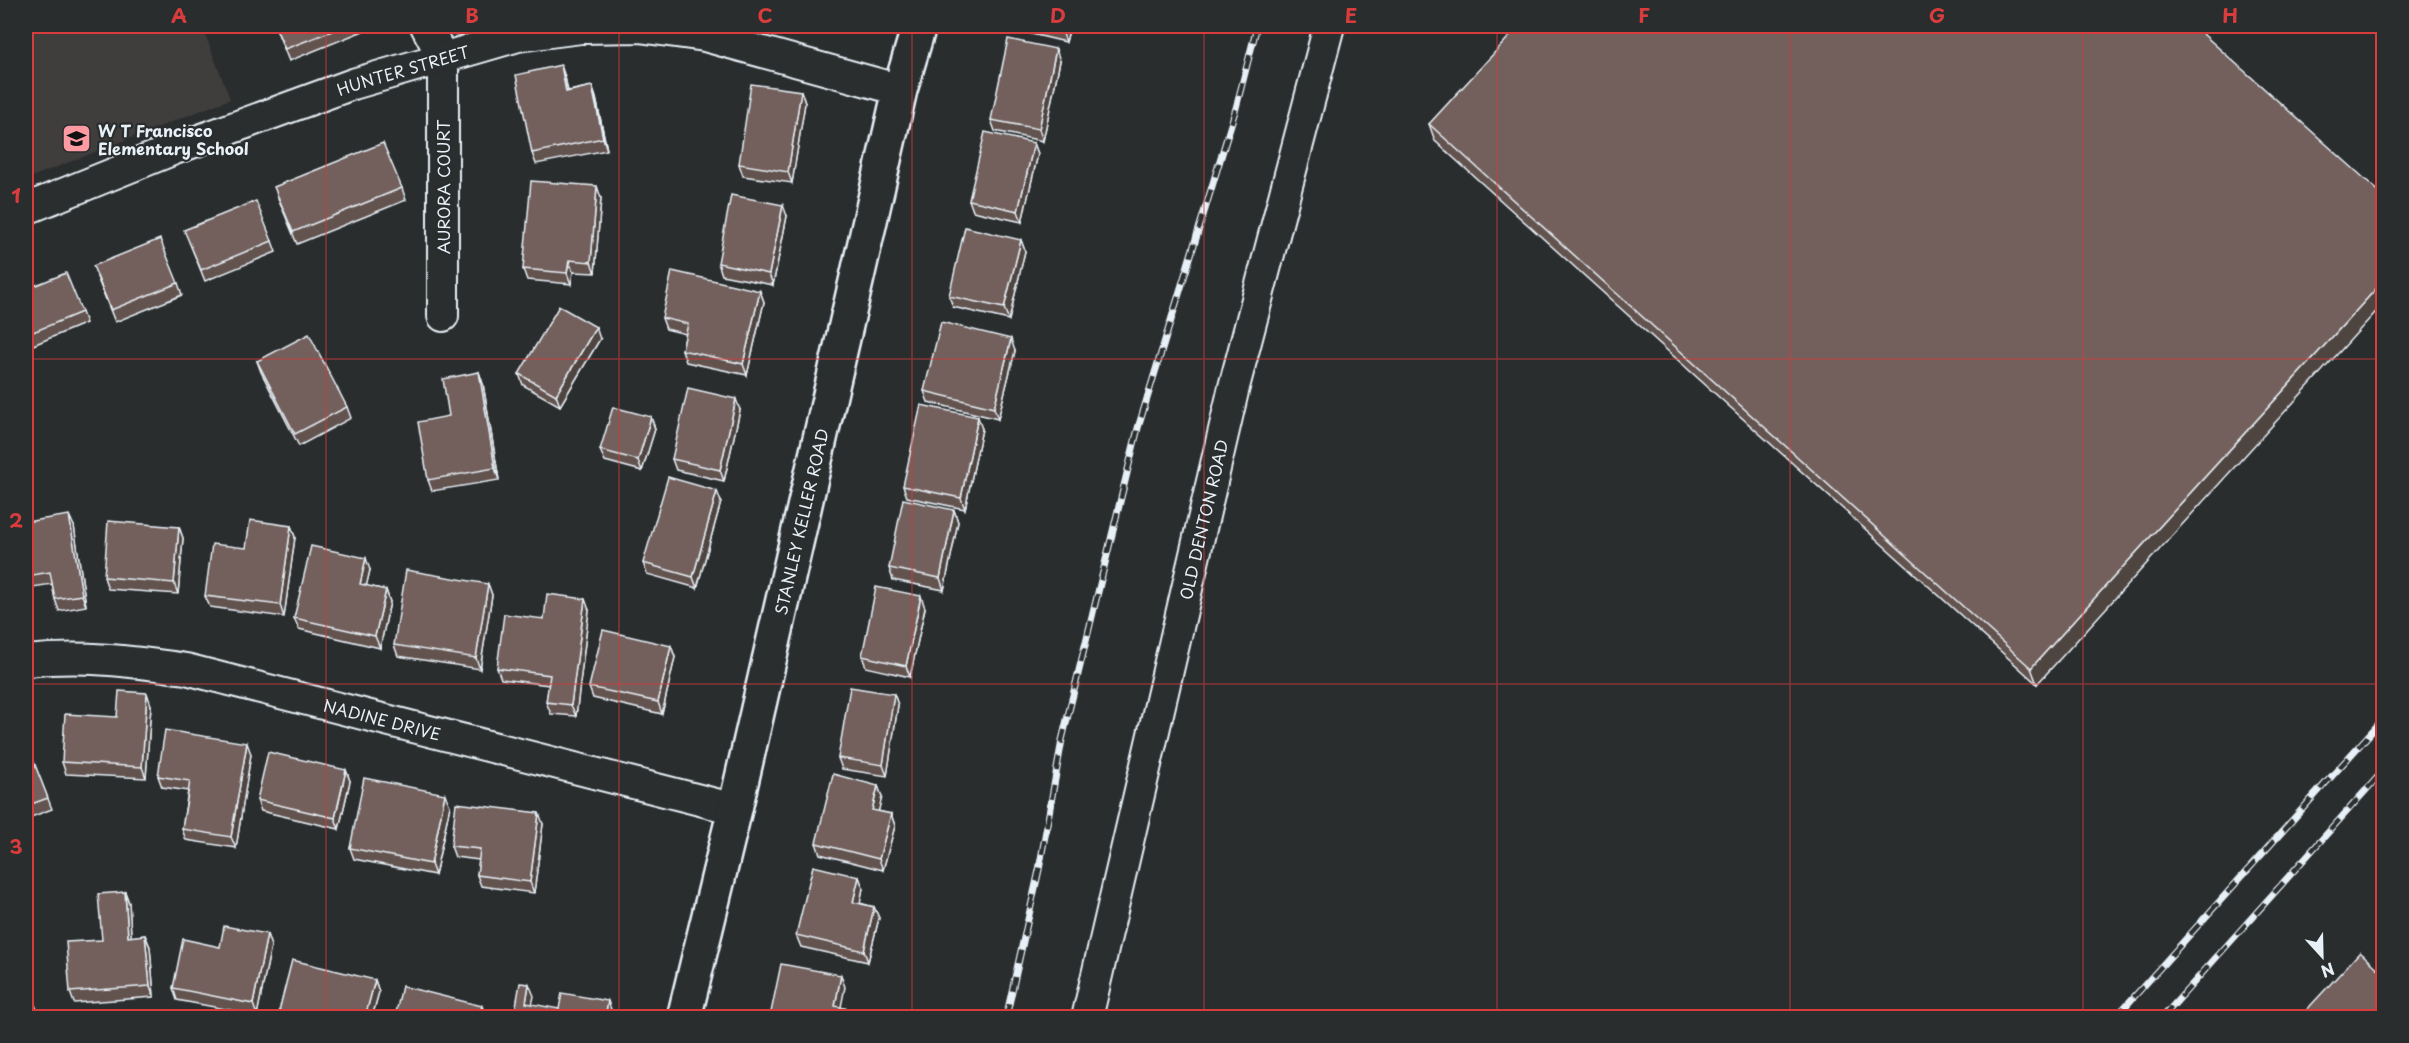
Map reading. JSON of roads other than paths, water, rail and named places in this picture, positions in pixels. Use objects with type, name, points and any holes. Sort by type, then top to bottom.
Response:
[{"type":"street","points":[[426,26],[444,58]]},
{"type":"street","name":"STANLEY KELLER ROAD","points":[[684,1017],[735,809],[900,90],[918,26]]},
{"type":"street","name":"OLD DENTON ROAD","points":[[1087,1017],[1234,387],[1329,26]]},
{"type":"street","name":"HUNTER STREET","points":[[26,209],[172,150],[353,84],[518,36],[581,28],[639,27],[705,36],[900,90]]},
{"type":"street","name":"AURORA COURT","points":[[443,316],[444,58]]},
{"type":"street","name":"NADINE DRIVE","points":[[26,661],[56,658],[114,658],[186,669],[735,809]]},
{"type":"railway","points":[[1006,1018],[1039,870],[1062,740],[1138,428],[1236,108],[1257,26]]},
{"type":"railway","points":[[2115,1018],[2384,718]]},
{"type":"railway","points":[[2162,1018],[2384,770]]},
{"type":"place","name":"W T Francisco Elementary School","points":[[77,139]]}]
